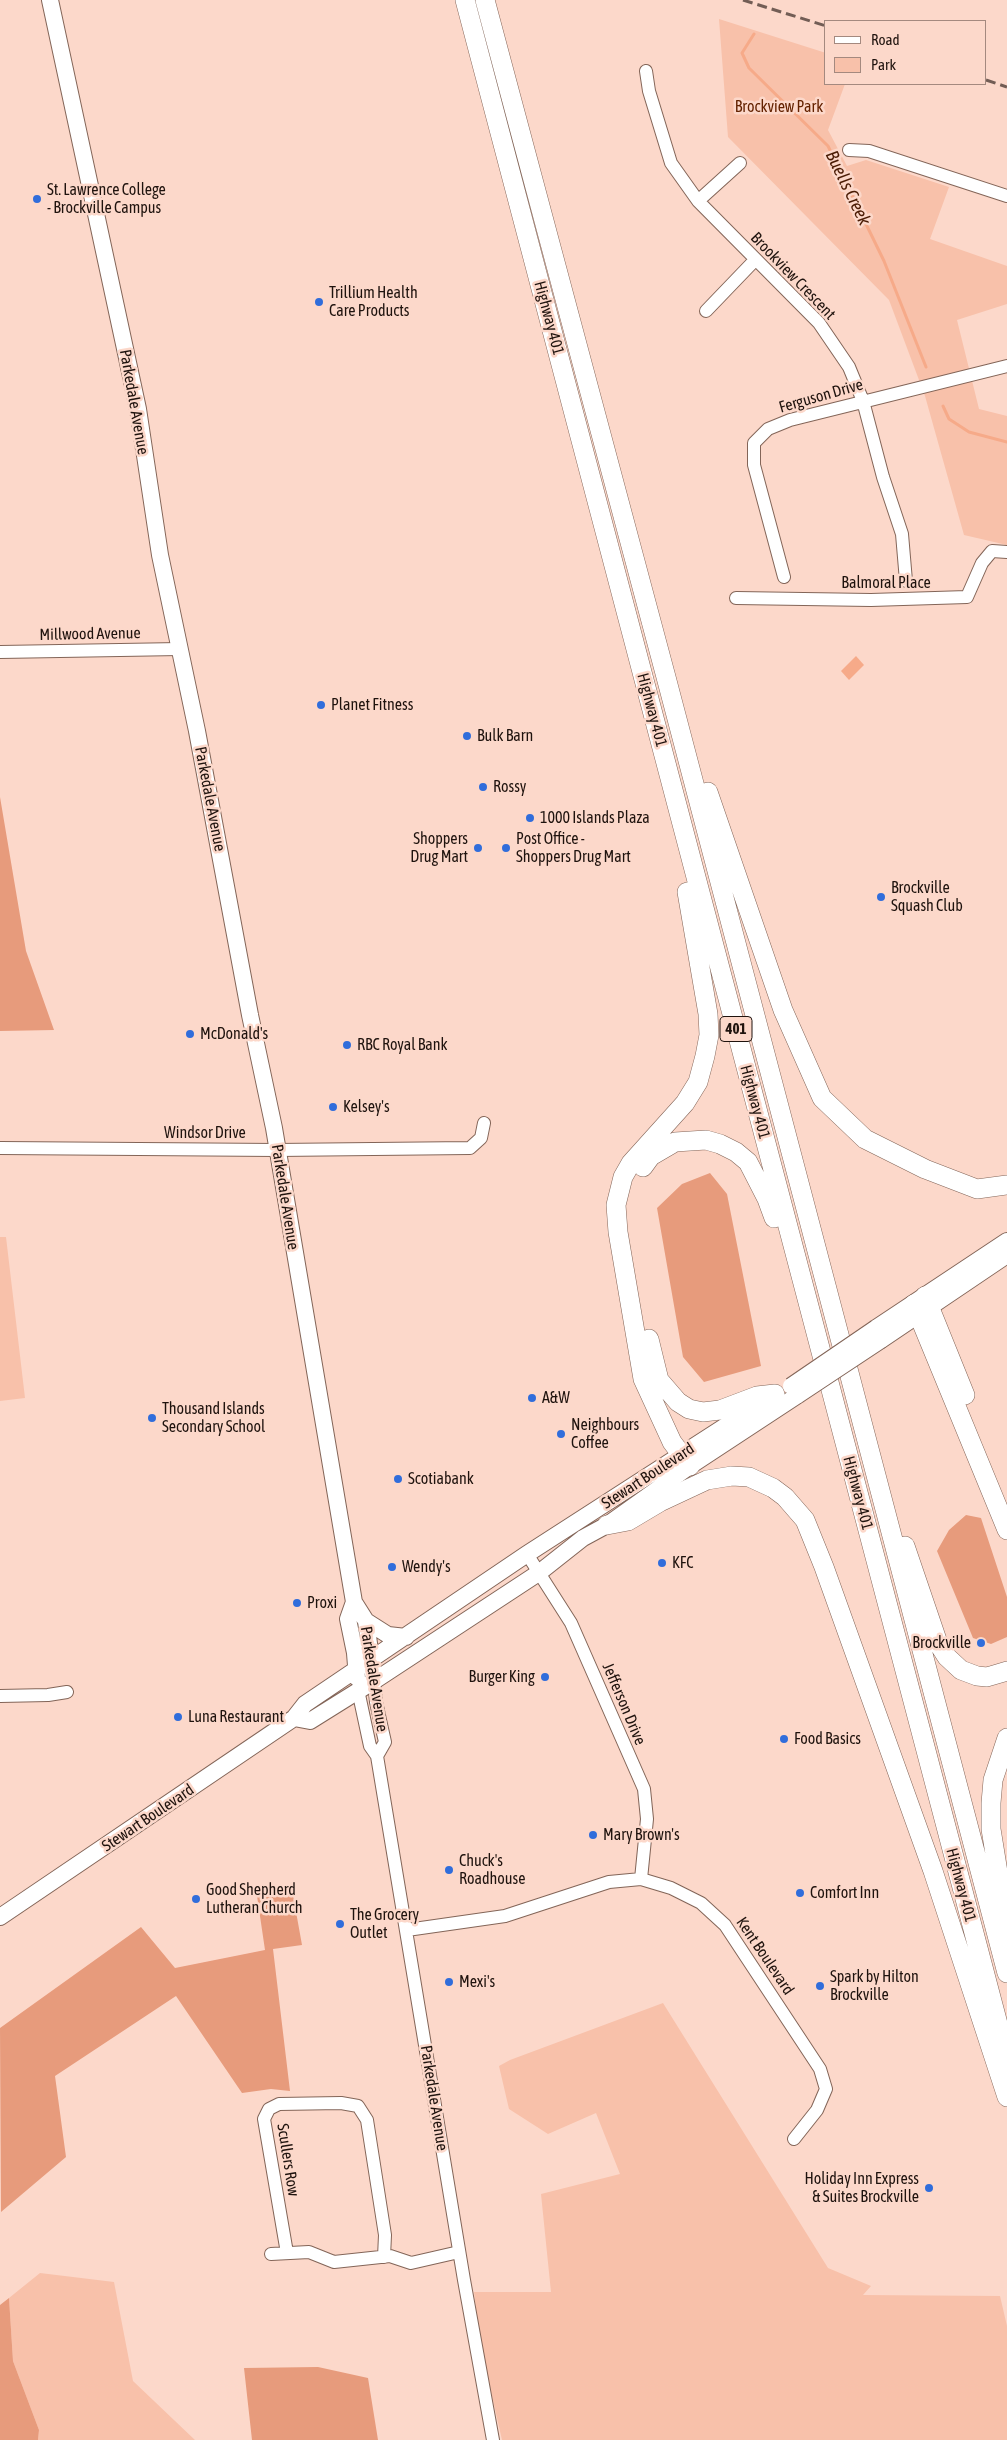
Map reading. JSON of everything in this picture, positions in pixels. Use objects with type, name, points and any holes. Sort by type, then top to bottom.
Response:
[{"type":"highway","name":"Highway 401","points":[[465,0],[1007,2058]]},
{"type":"highway","name":"Highway 401","points":[[485,0],[666,677],[879,1493],[1007,1973]]},
{"type":"highway","points":[[666,677],[679,696],[700,769],[783,1010],[822,1098],[865,1139],[925,1169],[977,1189],[1007,1185]]},
{"type":"highway","points":[[668,773],[670,811],[696,934],[709,1035],[698,1082],[685,1103],[631,1163],[623,1177],[616,1205],[618,1232],[643,1379],[672,1442],[686,1460]]},
{"type":"highway","points":[[788,1392],[757,1396],[720,1410],[704,1412],[689,1409],[678,1402],[659,1380],[652,1359],[628,1224],[627,1208],[628,1194],[639,1172],[651,1156],[675,1142],[706,1140],[729,1149],[748,1162],[768,1199],[811,1343],[829,1383]]},
{"type":"highway","points":[[922,1305],[1007,1501]]},
{"type":"highway","points":[[922,1305],[1007,1530]]},
{"type":"highway","points":[[607,1525],[628,1521],[660,1502],[707,1480],[732,1476],[749,1477],[773,1488],[785,1497],[804,1520],[824,1567],[930,1862],[1007,2096]]},
{"type":"highway","points":[[879,1493],[894,1512],[938,1643],[946,1657],[961,1670],[977,1676],[1007,1672]]},
{"type":"highway","points":[[1007,1738],[993,1780],[991,1829],[1007,1929]]},
{"type":"main road","name":"Parkedale Avenue","points":[[50,0],[138,409],[153,517],[198,731],[277,1150],[354,1602],[366,1621],[374,1681]]},
{"type":"main road","name":"Stewart Boulevard","points":[[922,1305],[1007,1241]]},
{"type":"main road","name":"Stewart Boulevard","points":[[0,1917],[294,1718],[305,1704],[527,1554],[686,1460],[922,1305],[1007,1255]]},
{"type":"main road","name":"Stewart Boulevard","points":[[294,1718],[310,1721],[540,1572],[583,1538],[607,1525],[686,1460],[788,1392]]},
{"type":"main road","name":"Parkedale Avenue","points":[[354,1602],[348,1619],[355,1654],[358,1690]]},
{"type":"main road","points":[[366,1621],[388,1635],[406,1637]]},
{"type":"street","name":"Brookview Crescent","points":[[646,71],[649,91],[671,163],[698,201],[819,324],[849,367],[863,401],[883,477],[902,534],[906,581]]},
{"type":"street","points":[[849,150],[869,151],[1007,196]]},
{"type":"street","points":[[698,201],[740,163]]},
{"type":"street","points":[[706,311],[755,260]]},
{"type":"street","name":"Ferguson Drive","points":[[784,577],[754,465],[754,443],[768,429],[790,420],[1007,366]]},
{"type":"street","name":"Balmoral Place","points":[[736,598],[871,600],[967,597],[982,563],[992,551],[1007,552]]},
{"type":"street","name":"Millwood Avenue","points":[[0,652],[180,649]]},
{"type":"street","name":"Windsor Drive","points":[[0,1148],[277,1150],[470,1148],[481,1138],[484,1123]]},
{"type":"street","name":"Jefferson Drive","points":[[527,1554],[571,1623],[644,1789],[647,1819],[642,1879]]},
{"type":"street","name":"Parkedale Avenue","points":[[374,1681],[376,1702],[385,1742],[378,1756]]},
{"type":"street","name":"Parkedale Avenue","points":[[358,1690],[370,1746],[378,1756],[493,2440]]},
{"type":"street","points":[[0,1696],[40,1696],[67,1692]]},
{"type":"street","name":"Kent Boulevard","points":[[407,1930],[505,1916],[609,1882],[642,1879],[671,1888],[701,1903],[725,1925],[820,2069],[826,2090],[817,2110],[794,2139]]},
{"type":"street","name":"Scullers Row","points":[[286,2253],[264,2119],[269,2109],[279,2104],[341,2103],[358,2106],[367,2120],[385,2235],[384,2257]]},
{"type":"street","points":[[272,2254],[309,2252],[334,2262],[390,2256],[411,2263],[460,2252]]},
{"type":"green space","name":"Brockview Park","points":[[719,19],[824,52],[824,85],[845,85],[828,130],[847,166],[866,160],[949,187],[930,239],[1007,266],[1007,304],[957,320],[979,409],[1007,416],[1007,545],[964,535],[925,396],[889,300],[728,137]]},
{"type":"green space","points":[[0,1237],[6,1237],[25,1398],[0,1401]]},
{"type":"green space","points":[[663,2003],[828,2268],[871,2286],[863,2295],[1000,2296],[1007,2326],[1007,2440],[502,2440],[480,2343],[474,2292],[551,2292],[541,2194],[620,2174],[596,2113],[548,2134],[509,2109],[499,2066],[510,2060]]},
{"type":"green space","points":[[40,2273],[114,2282],[133,2381],[195,2440],[38,2440],[39,2430],[13,2361],[9,2298]]},
{"type":"shaded area","points":[[856,656],[864,665],[849,680],[841,671]]},
{"type":"shaded area","points":[[0,797],[26,951],[54,1030],[0,1031]]},
{"type":"shaded area","points":[[710,1173],[727,1194],[761,1366],[704,1382],[683,1357],[657,1208],[682,1184]]},
{"type":"shaded area","points":[[966,1515],[981,1518],[1007,1597],[1007,1637],[991,1644],[973,1638],[937,1551],[949,1530]]},
{"type":"shaded area","points":[[291,1884],[302,1945],[273,1949],[290,2091],[271,2089],[242,2093],[176,1996],[55,2076],[66,2157],[1,2212],[0,2028],[141,1927],[175,1968],[265,1950],[256,1889]]},
{"type":"shaded area","points":[[9,2298],[13,2361],[39,2430],[38,2440],[0,2440],[0,2305]]},
{"type":"shaded area","points":[[318,2367],[368,2378],[378,2440],[252,2440],[244,2368]]},
{"type":"waterway","name":"Buells Creek","points":[[754,34],[742,53],[749,68],[828,146],[884,261],[926,367]]},
{"type":"waterway","name":"Buells Creek","points":[[943,406],[949,419],[969,432],[1007,442]]},
{"type":"railway","points":[[743,0],[824,25]]},
{"type":"railway","points":[[987,80],[1007,87]]},
{"type":"place","name":"St. Lawrence College - Brockville Campus","points":[[37,199]]},
{"type":"place","name":"Trillium Health Care Products","points":[[319,302]]},
{"type":"place","name":"Planet Fitness","points":[[321,705]]},
{"type":"place","name":"Bulk Barn","points":[[467,736]]},
{"type":"place","name":"Rossy","points":[[483,787]]},
{"type":"place","name":"1000 Islands Plaza","points":[[530,818]]},
{"type":"place","name":"Shoppers Drug Mart","points":[[478,848]]},
{"type":"place","name":"Post Office - Shoppers Drug Mart","points":[[506,848]]},
{"type":"place","name":"Brockville Squash Club","points":[[881,897]]},
{"type":"place","name":"McDonald's","points":[[190,1034]]},
{"type":"place","name":"RBC Royal Bank","points":[[347,1045]]},
{"type":"place","name":"Kelsey's","points":[[333,1107]]},
{"type":"place","name":"A&W","points":[[532,1398]]},
{"type":"place","name":"Thousand Islands Secondary School","points":[[152,1418]]},
{"type":"place","name":"Neighbours Coffee","points":[[561,1434]]},
{"type":"place","name":"Scotiabank","points":[[398,1479]]},
{"type":"place","name":"KFC","points":[[662,1563]]},
{"type":"place","name":"Wendy's","points":[[392,1567]]},
{"type":"place","name":"Proxi","points":[[297,1603]]},
{"type":"place","name":"Brockville","points":[[981,1643]]},
{"type":"place","name":"Burger King","points":[[545,1677]]},
{"type":"place","name":"Luna Restaurant","points":[[178,1717]]},
{"type":"place","name":"Food Basics","points":[[784,1739]]},
{"type":"place","name":"Mary Brown's","points":[[593,1835]]},
{"type":"place","name":"Chuck's Roadhouse","points":[[449,1870]]},
{"type":"place","name":"Comfort Inn","points":[[800,1893]]},
{"type":"place","name":"Good Shepherd Lutheran Church","points":[[196,1899]]},
{"type":"place","name":"The Grocery Outlet","points":[[340,1924]]},
{"type":"place","name":"Mexi's","points":[[449,1982]]},
{"type":"place","name":"Spark by Hilton Brockville","points":[[820,1986]]},
{"type":"place","name":"Holiday Inn Express & Suites Brockville","points":[[929,2188]]}]
